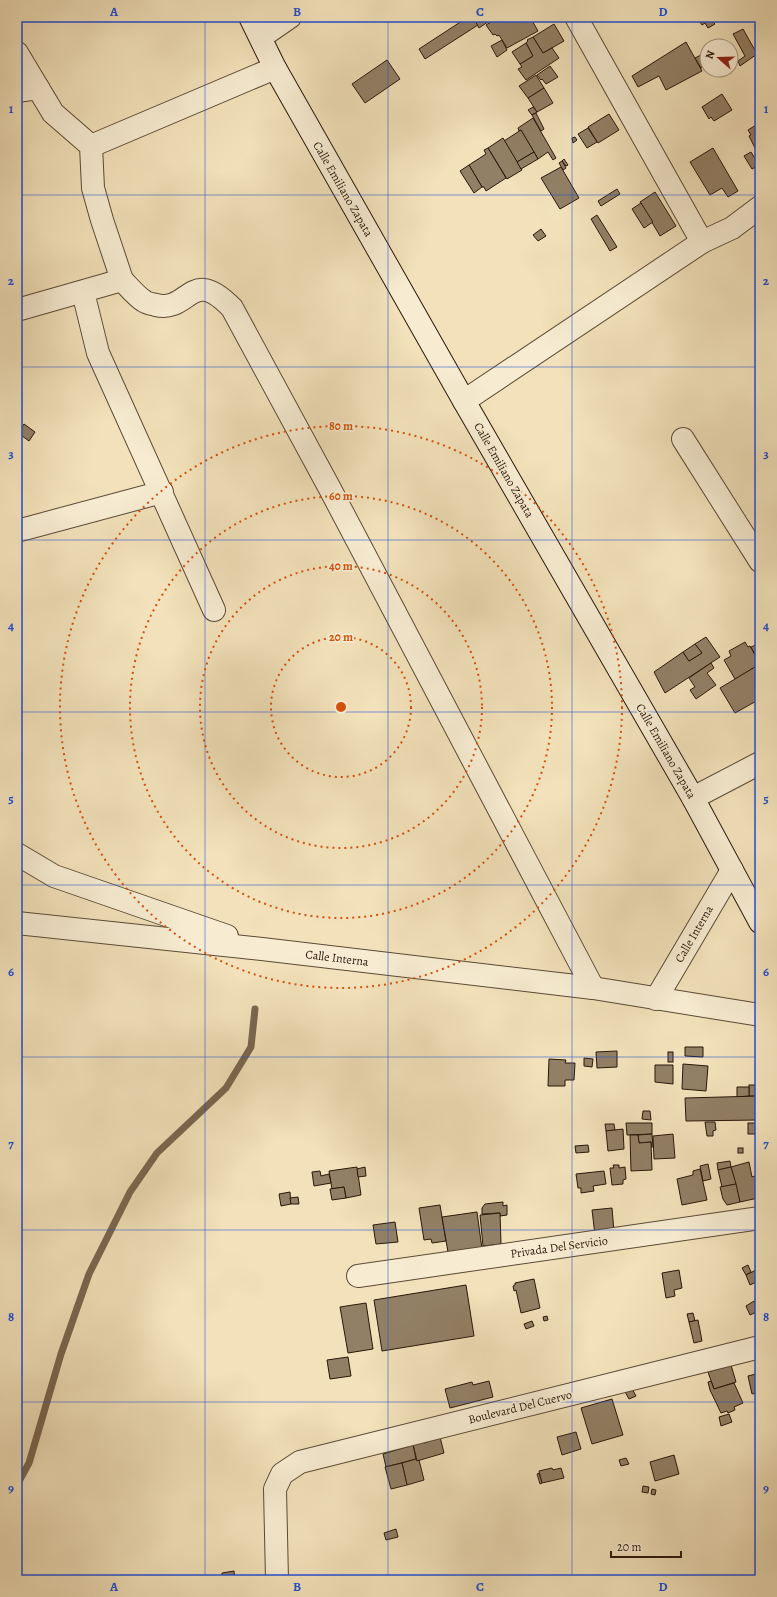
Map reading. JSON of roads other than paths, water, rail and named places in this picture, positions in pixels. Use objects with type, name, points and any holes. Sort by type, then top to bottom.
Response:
[{"type":"street","name":"Calle Emiliano Zapata","points":[[250,17],[275,68],[464,401],[693,798],[760,922]]},
{"type":"street","points":[[261,37],[290,17]]},
{"type":"street","points":[[576,17],[702,242]]},
{"type":"street","points":[[17,54],[53,112],[91,146],[93,188],[122,280],[145,302],[161,306],[172,306],[193,291],[209,290],[221,297],[232,308],[329,487],[593,988]]},
{"type":"street","points":[[91,146],[275,68]]},
{"type":"street","points":[[17,91],[38,88]]},
{"type":"street","points":[[464,401],[702,242],[732,228],[760,207]]},
{"type":"street","points":[[17,310],[122,280]]},
{"type":"street","points":[[83,292],[98,353],[214,610]]},
{"type":"street","points":[[683,439],[760,561]]},
{"type":"street","points":[[17,531],[162,492]]},
{"type":"street","points":[[693,798],[760,763]]},
{"type":"street","points":[[17,854],[54,876],[262,949]]},
{"type":"street","name":"Calle Interna","points":[[656,999],[732,870]]},
{"type":"street","name":"Calle Interna","points":[[17,923],[262,949],[593,988],[760,1015]]},
{"type":"street","name":"Privada Del Servicio","points":[[358,1276],[760,1218]]},
{"type":"street","name":"Boulevard Del Cuervo","points":[[277,1580],[276,1489],[282,1474],[300,1462],[760,1347]]},
{"type":"waterway","points":[[17,1485],[29,1463],[61,1354],[89,1274],[130,1192],[157,1153],[226,1088],[251,1047],[255,1009]]}]
